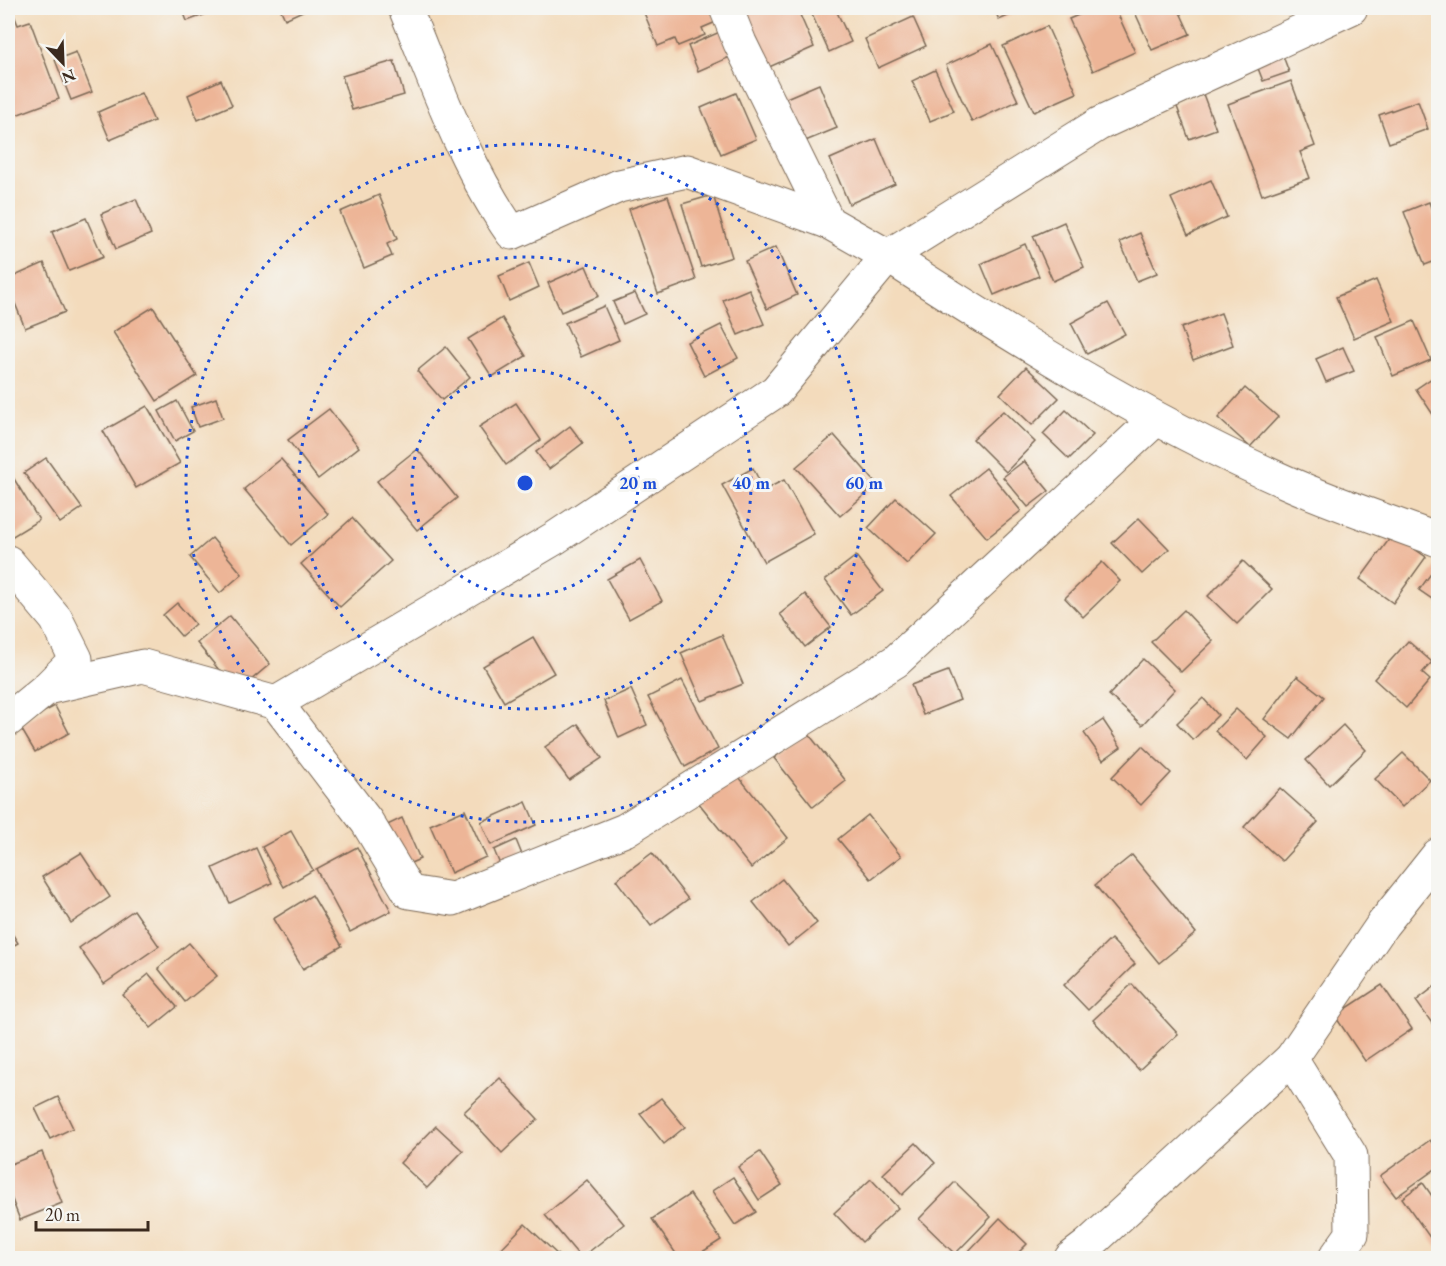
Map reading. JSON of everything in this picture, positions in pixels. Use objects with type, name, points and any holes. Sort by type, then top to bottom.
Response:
[{"type":"street","points":[[405,8],[452,120],[494,207],[512,233],[619,186],[687,171],[828,222],[888,256],[1004,331],[1156,419],[1287,483],[1438,540]]},
{"type":"street","points":[[726,8],[740,43],[828,222]]},
{"type":"street","points":[[276,704],[555,538],[776,391],[888,256],[1099,124],[1351,8]]},
{"type":"street","points":[[47,688],[143,666],[276,704],[367,822],[409,892],[453,899],[625,830],[896,661],[1156,419]]},
{"type":"street","points":[[8,562],[56,619],[76,658],[47,688],[8,720]]},
{"type":"street","points":[[1071,1258],[1291,1059],[1383,924],[1438,855]]},
{"type":"street","points":[[1291,1059],[1351,1156],[1352,1234],[1335,1258]]},
{"type":"building","points":[[182,8],[223,8],[187,21]]},
{"type":"building","points":[[280,8],[309,8],[285,19]]},
{"type":"building","points":[[642,8],[710,8],[716,22],[702,28],[705,35],[678,46],[675,39],[658,46]]},
{"type":"building","points":[[752,8],[797,8],[814,47],[767,68],[742,12]]},
{"type":"building","points":[[809,8],[835,8],[851,42],[829,52]]},
{"type":"building","points":[[994,8],[1026,8],[999,20]]},
{"type":"building","points":[[1095,8],[1115,8],[1135,52],[1093,71],[1069,19]]},
{"type":"building","points":[[1133,8],[1178,8],[1190,34],[1152,50]]},
{"type":"building","points":[[14,15],[18,25],[30,21],[59,99],[8,118],[8,18]]},
{"type":"building","points":[[913,17],[926,46],[878,68],[865,39]]},
{"type":"building","points":[[1047,26],[1077,93],[1034,112],[1003,46]]},
{"type":"building","points":[[722,31],[732,56],[698,71],[688,46]]},
{"type":"building","points":[[992,44],[1018,101],[972,122],[946,65]]},
{"type":"building","points":[[1280,48],[1289,72],[1263,81],[1254,58]]},
{"type":"building","points":[[76,52],[92,92],[71,100],[55,60]]},
{"type":"building","points":[[394,61],[404,95],[352,110],[342,76]]},
{"type":"building","points":[[935,70],[954,111],[930,121],[912,81]]},
{"type":"building","points":[[221,80],[232,105],[198,120],[188,95]]},
{"type":"building","points":[[1291,81],[1315,146],[1300,152],[1310,178],[1262,195],[1228,104]]},
{"type":"building","points":[[819,84],[837,128],[803,142],[784,99]]},
{"type":"building","points":[[141,93],[154,121],[110,140],[98,112]]},
{"type":"building","points":[[736,93],[756,139],[721,154],[701,108]]},
{"type":"building","points":[[1203,94],[1216,129],[1189,139],[1176,104]]},
{"type":"building","points":[[1418,101],[1428,129],[1389,143],[1379,115]]},
{"type":"building","points":[[876,139],[895,184],[849,204],[830,159]]},
{"type":"building","points":[[1211,180],[1227,217],[1188,235],[1171,198]]},
{"type":"building","points":[[379,195],[397,239],[387,244],[392,256],[364,268],[340,212]]},
{"type":"building","points":[[713,195],[732,257],[701,267],[682,204]]},
{"type":"building","points":[[668,196],[696,280],[658,294],[629,209]]},
{"type":"building","points":[[136,199],[151,234],[116,249],[101,214]]},
{"type":"building","points":[[1429,202],[1438,227],[1438,260],[1425,265],[1404,212]]},
{"type":"building","points":[[86,218],[103,257],[69,271],[52,232]]},
{"type":"building","points":[[1064,222],[1084,267],[1053,281],[1033,236]]},
{"type":"building","points":[[1140,233],[1157,273],[1137,281],[1120,242]]},
{"type":"building","points":[[1025,244],[1039,276],[994,295],[981,264]]},
{"type":"building","points":[[776,247],[797,295],[767,309],[745,261]]},
{"type":"building","points":[[44,263],[65,312],[25,328],[8,286],[8,279]]},
{"type":"building","points":[[529,263],[539,287],[509,301],[499,276]]},
{"type":"building","points":[[586,266],[599,296],[561,312],[548,283]]},
{"type":"building","points":[[1376,280],[1394,321],[1354,338],[1336,297]]},
{"type":"building","points":[[749,289],[764,324],[738,335],[723,300]]},
{"type":"building","points":[[635,293],[645,314],[623,324],[613,302]]},
{"type":"building","points":[[1108,303],[1125,334],[1087,354],[1071,323]]},
{"type":"building","points":[[604,306],[619,340],[581,357],[565,323]]},
{"type":"building","points":[[153,307],[197,376],[157,401],[113,332]]},
{"type":"building","points":[[1221,313],[1233,345],[1193,360],[1181,328]]},
{"type":"building","points":[[502,318],[526,356],[492,377],[468,339]]},
{"type":"building","points":[[1414,321],[1431,360],[1393,376],[1377,337]]},
{"type":"building","points":[[721,325],[738,358],[704,376],[687,342]]},
{"type":"building","points":[[446,347],[470,377],[442,400],[417,371]]},
{"type":"building","points":[[1343,347],[1354,371],[1326,382],[1316,359]]},
{"type":"building","points":[[1026,367],[1059,398],[1032,425],[1000,394]]},
{"type":"building","points":[[1438,374],[1438,422],[1416,389]]},
{"type":"building","points":[[1245,388],[1278,417],[1250,447],[1218,418]]},
{"type":"building","points":[[216,398],[223,418],[198,427],[191,407]]},
{"type":"building","points":[[177,401],[193,431],[175,441],[159,411]]},
{"type":"building","points":[[516,403],[541,440],[506,465],[479,427]]},
{"type":"building","points":[[147,406],[180,463],[136,488],[103,431]]},
{"type":"building","points":[[329,409],[359,447],[318,479],[288,440]]},
{"type":"building","points":[[1066,410],[1093,435],[1069,459],[1043,434]]},
{"type":"building","points":[[1003,411],[1035,442],[1006,472],[973,439]]},
{"type":"building","points":[[570,426],[583,443],[549,469],[536,452]]},
{"type":"building","points":[[834,435],[877,484],[840,516],[796,467]]},
{"type":"building","points":[[417,449],[457,498],[417,530],[377,481]]},
{"type":"building","points":[[46,458],[82,508],[60,523],[24,473]]},
{"type":"building","points":[[281,459],[328,514],[291,545],[244,489]]},
{"type":"building","points":[[1024,461],[1049,491],[1028,507],[1003,477]]},
{"type":"building","points":[[753,468],[764,490],[784,480],[814,534],[764,562],[722,485]]},
{"type":"building","points":[[986,468],[1021,511],[987,538],[951,496]]},
{"type":"building","points":[[8,469],[39,520],[8,539]]},
{"type":"building","points":[[896,498],[936,534],[907,564],[868,528]]},
{"type":"building","points":[[352,518],[391,561],[340,607],[301,564]]},
{"type":"building","points":[[1139,518],[1169,549],[1142,574],[1112,543]]},
{"type":"building","points":[[1393,534],[1426,557],[1393,603],[1360,579]]},
{"type":"building","points":[[212,538],[242,574],[220,593],[190,557]]},
{"type":"building","points":[[856,556],[883,591],[851,615],[825,580]]},
{"type":"building","points":[[640,560],[662,601],[629,619],[607,579]]},
{"type":"building","points":[[1243,561],[1272,589],[1237,624],[1208,596]]},
{"type":"building","points":[[1102,562],[1120,581],[1083,617],[1065,598]]},
{"type":"building","points":[[1438,564],[1438,603],[1419,590]]},
{"type":"building","points":[[805,594],[831,627],[805,647],[780,614]]},
{"type":"building","points":[[177,603],[195,624],[181,636],[163,615]]},
{"type":"building","points":[[1184,610],[1213,641],[1181,672],[1151,642]]},
{"type":"building","points":[[230,616],[270,664],[237,692],[197,643]]},
{"type":"building","points":[[722,635],[743,684],[702,701],[681,653]]},
{"type":"building","points":[[533,637],[554,673],[504,702],[483,666]]},
{"type":"building","points":[[1408,641],[1432,662],[1422,673],[1430,680],[1406,708],[1374,679]]},
{"type":"building","points":[[1143,659],[1175,689],[1142,725],[1109,695]]},
{"type":"building","points":[[948,671],[960,700],[923,715],[911,685]]},
{"type":"building","points":[[1297,676],[1324,697],[1291,739],[1264,719]]},
{"type":"building","points":[[682,680],[718,749],[685,767],[648,697]]},
{"type":"building","points":[[631,689],[647,725],[619,738],[604,701]]},
{"type":"building","points":[[1203,698],[1218,715],[1193,740],[1177,723]]},
{"type":"building","points":[[55,706],[69,733],[35,752],[19,725]]},
{"type":"building","points":[[1236,709],[1267,737],[1247,760],[1215,731]]},
{"type":"building","points":[[1103,720],[1121,747],[1103,760],[1084,733]]},
{"type":"building","points":[[578,724],[602,758],[569,780],[545,747]]},
{"type":"building","points":[[1343,725],[1366,750],[1329,785],[1306,760]]},
{"type":"building","points":[[807,732],[846,781],[813,807],[774,758]]},
{"type":"building","points":[[1142,746],[1171,773],[1141,805],[1112,777]]},
{"type":"building","points":[[1403,753],[1430,780],[1402,807],[1375,779]]},
{"type":"building","points":[[735,772],[788,838],[751,868],[698,802]]},
{"type":"building","points":[[1280,788],[1318,822],[1282,861],[1244,827]]},
{"type":"building","points":[[526,802],[536,825],[491,845],[481,822]]},
{"type":"building","points":[[465,810],[486,857],[451,873],[430,825]]},
{"type":"building","points":[[868,815],[901,856],[871,879],[838,839]]},
{"type":"building","points":[[402,818],[420,859],[399,868],[381,828]]},
{"type":"building","points":[[291,831],[313,870],[284,887],[262,847]]},
{"type":"building","points":[[516,840],[525,862],[503,872],[494,850]]},
{"type":"building","points":[[357,847],[391,911],[350,932],[316,869]]},
{"type":"building","points":[[256,848],[272,883],[230,903],[213,868]]},
{"type":"building","points":[[81,853],[110,897],[71,923],[42,877]]},
{"type":"building","points":[[652,853],[688,899],[651,926],[616,880]]},
{"type":"building","points":[[1132,855],[1196,933],[1159,963],[1095,885]]},
{"type":"building","points":[[782,879],[817,923],[788,946],[753,902]]},
{"type":"building","points":[[312,895],[342,946],[303,969],[273,919]]},
{"type":"building","points":[[134,910],[159,946],[104,984],[79,948]]},
{"type":"building","points":[[8,927],[18,943],[8,949]]},
{"type":"building","points":[[1111,939],[1135,964],[1088,1010],[1064,985]]},
{"type":"building","points":[[189,943],[217,976],[185,1002],[158,968]]},
{"type":"building","points":[[149,974],[177,1007],[151,1028],[123,995]]},
{"type":"building","points":[[1132,984],[1178,1034],[1139,1070],[1093,1020]]},
{"type":"building","points":[[1438,984],[1438,1023],[1434,1026],[1416,1001]]},
{"type":"building","points":[[1382,985],[1412,1029],[1365,1061],[1335,1016]]},
{"type":"building","points":[[500,1078],[538,1119],[502,1153],[464,1112]]},
{"type":"building","points":[[58,1097],[73,1128],[50,1139],[35,1108]]},
{"type":"building","points":[[661,1098],[685,1127],[664,1144],[640,1114]]},
{"type":"building","points":[[436,1126],[463,1151],[427,1188],[400,1163]]},
{"type":"building","points":[[1430,1140],[1438,1151],[1438,1167],[1396,1197],[1380,1176]]},
{"type":"building","points":[[916,1143],[935,1163],[902,1195],[883,1174]]},
{"type":"building","points":[[42,1152],[62,1203],[20,1220],[8,1189],[8,1165]]},
{"type":"building","points":[[760,1152],[782,1185],[759,1200],[738,1167]]},
{"type":"building","points":[[733,1177],[756,1212],[735,1225],[712,1191]]},
{"type":"building","points":[[871,1179],[898,1208],[862,1242],[834,1213]]},
{"type":"building","points":[[587,1180],[624,1224],[581,1258],[545,1215]]},
{"type":"building","points":[[955,1182],[991,1217],[955,1254],[919,1219]]},
{"type":"building","points":[[1423,1183],[1432,1196],[1438,1192],[1438,1249],[1402,1198]]},
{"type":"building","points":[[690,1194],[721,1240],[693,1258],[679,1258],[652,1219]]},
{"type":"building","points":[[1000,1218],[1027,1244],[1013,1258],[967,1258],[964,1256]]},
{"type":"building","points":[[525,1224],[561,1258],[492,1258]]}]
